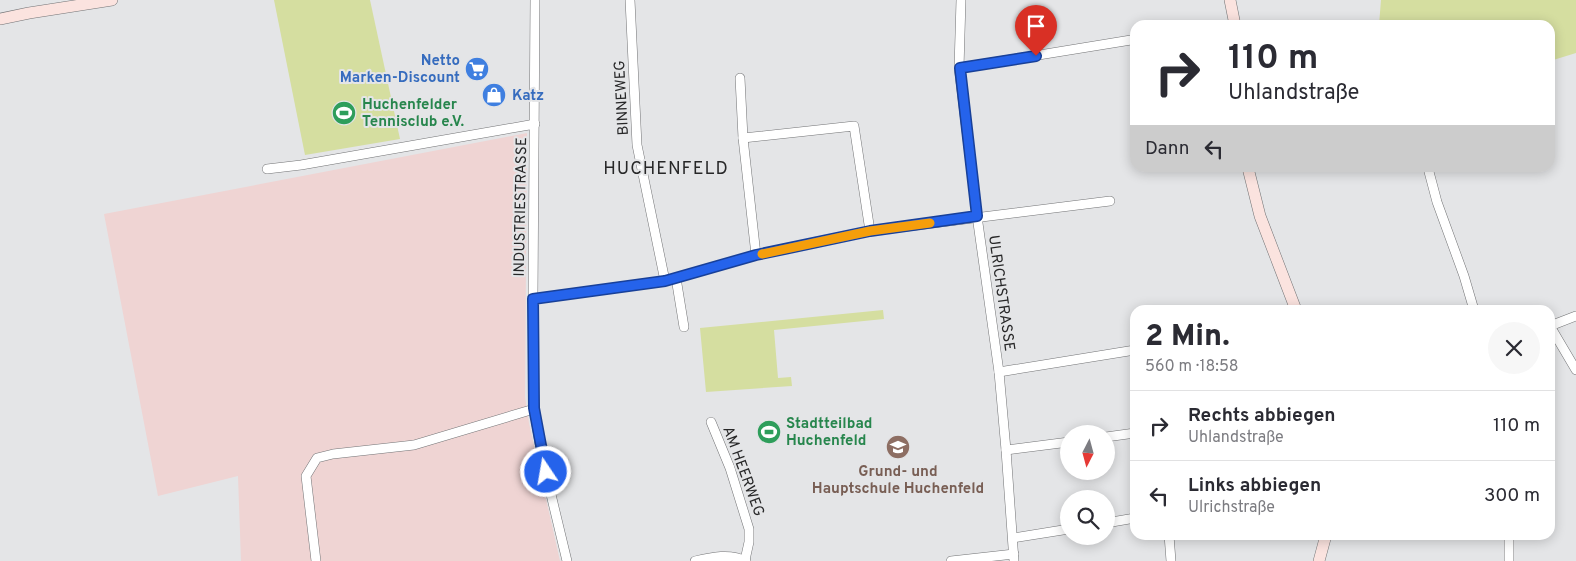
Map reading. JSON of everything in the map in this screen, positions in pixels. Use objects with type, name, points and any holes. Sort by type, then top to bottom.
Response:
[{"type":"main road","points":[[0,19],[112,0]]},
{"type":"main road","points":[[1230,0],[1234,20]]},
{"type":"main road","points":[[1249,172],[1260,216],[1294,305]]},
{"type":"main road","points":[[1320,561],[1325,540]]},
{"type":"street","name":"INDUSTRIESTRASSE","points":[[535,0],[534,408],[542,457],[567,561]]},
{"type":"street","name":"BINNEWEG","points":[[630,0],[637,145],[665,281]]},
{"type":"street","name":"ULRICHSTRASSE","points":[[961,0],[960,68],[977,216],[999,372],[1014,557]]},
{"type":"street","points":[[960,68],[1130,40]]},
{"type":"street","points":[[740,78],[743,138],[756,255]]},
{"type":"street","points":[[267,169],[301,165],[535,124]]},
{"type":"street","points":[[743,138],[854,126],[870,231]]},
{"type":"street","points":[[1429,172],[1437,202],[1473,305]]},
{"type":"street","points":[[533,299],[665,281],[756,255],[870,231],[977,216],[1110,201]]},
{"type":"street","points":[[676,278],[684,327]]},
{"type":"street","points":[[1555,324],[1576,316]]},
{"type":"street","points":[[1555,334],[1576,370]]},
{"type":"street","points":[[999,372],[1130,351]]},
{"type":"street","points":[[316,561],[306,476],[317,458],[334,454],[414,445],[534,408]]},
{"type":"street","name":"AM HEERWEG","points":[[694,561],[718,556],[737,557],[746,561],[749,542],[749,529],[730,468],[711,422]]},
{"type":"street","points":[[1115,436],[1130,434]]},
{"type":"street","points":[[1006,450],[1060,443]]},
{"type":"street","points":[[1115,521],[1130,519]]},
{"type":"street","points":[[1012,538],[1060,530]]},
{"type":"street","points":[[1169,540],[1171,561]]},
{"type":"street","points":[[1509,540],[1509,561]]},
{"type":"street","points":[[951,561],[1014,557]]},
{"type":"shaded area","points":[[527,133],[525,397],[529,423],[560,561],[241,561],[238,476],[158,496],[104,214]]},
{"type":"green space","points":[[274,0],[370,0],[400,139],[305,155]]},
{"type":"green space","points":[[1381,0],[1576,0],[1576,53],[1555,59],[1555,20],[1379,20]]},
{"type":"green space","points":[[883,310],[884,319],[774,330],[778,378],[791,377],[792,386],[706,392],[700,328]]},
{"type":"slow traffic","points":[[762,254],[870,231],[930,223]]},
{"type":"place","name":"Netto Marken-Discount","points":[[477,69]]},
{"type":"place","name":"Katz","points":[[494,95]]},
{"type":"place","name":"Huchenfelder Tennisclub e.V.","points":[[344,113]]},
{"type":"place","name":"Stadtteilbad Huchenfeld","points":[[769,432]]},
{"type":"place","name":"Grund- und Hauptschule Huchenfeld","points":[[898,447]]},
{"type":"district","name":"HUCHENFELD","points":[[666,168]]},
{"type":"route","points":[[546,472],[534,408],[533,299],[665,281],[756,255],[870,231],[977,216],[960,68],[1036,56]]}]
